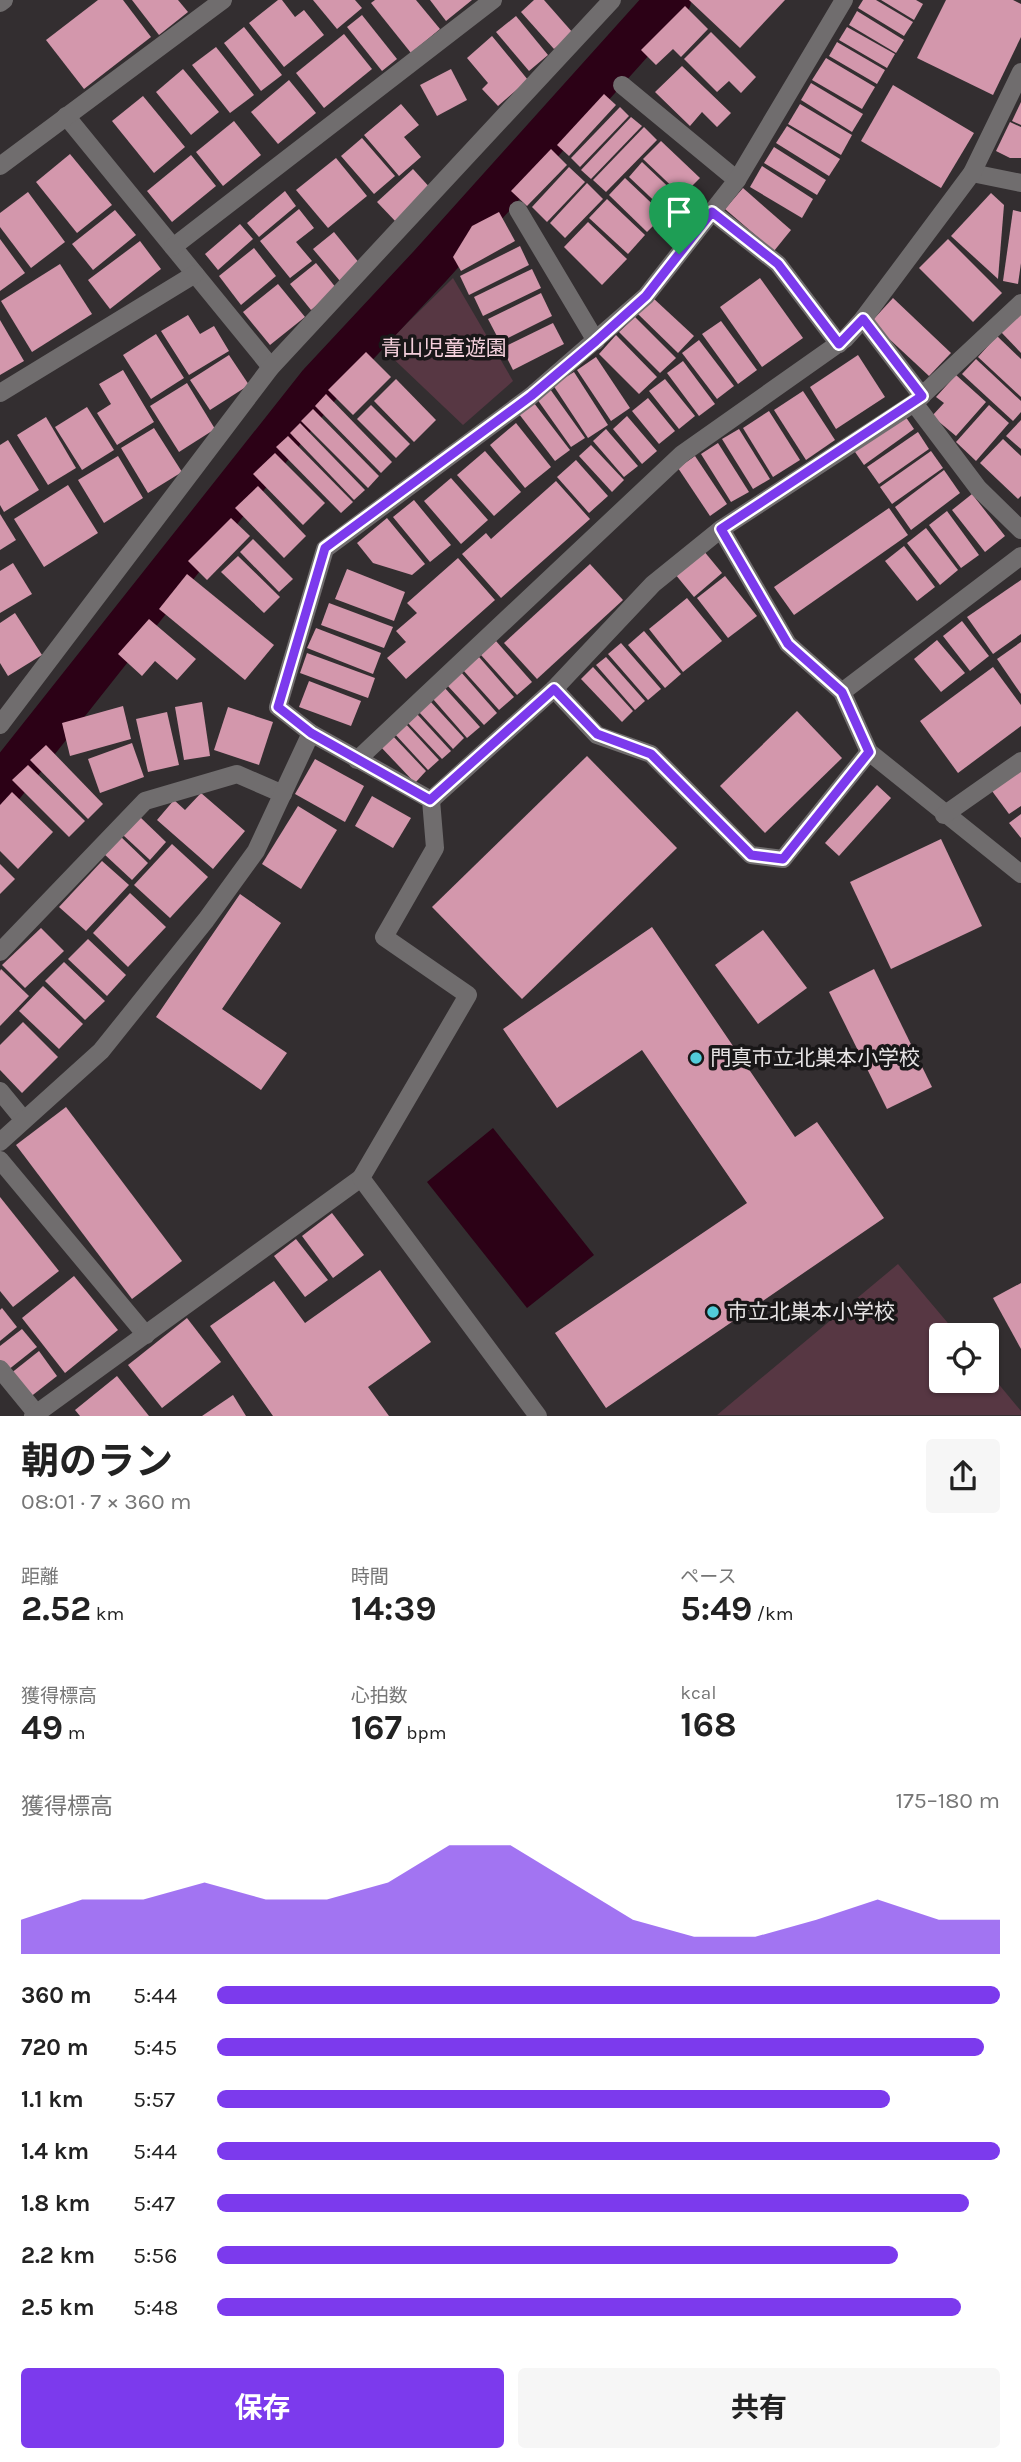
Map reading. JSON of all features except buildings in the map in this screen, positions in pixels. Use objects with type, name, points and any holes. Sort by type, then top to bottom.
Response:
[{"type":"street","points":[[0,166],[223,0]]},
{"type":"street","points":[[173,247],[493,0]]},
{"type":"street","points":[[3,713],[271,367],[611,0]]},
{"type":"street","points":[[430,800],[311,733],[278,707],[325,548],[531,396],[646,296],[737,180],[844,0]]},
{"type":"street","points":[[356,760],[682,454],[839,344],[863,319],[972,173],[1021,72]]},
{"type":"street","points":[[622,85],[737,180]]},
{"type":"street","points":[[66,116],[271,367]]},
{"type":"street","points":[[972,173],[1021,183]]},
{"type":"street","points":[[518,210],[596,341]]},
{"type":"street","points":[[712,212],[778,264],[839,344]]},
{"type":"street","points":[[0,393],[195,274]]},
{"type":"street","points":[[430,800],[554,689],[653,584],[721,529],[918,400],[1021,303]]},
{"type":"street","points":[[863,319],[978,488],[1021,530]]},
{"type":"street","points":[[721,529],[788,644],[842,692],[869,752],[944,815],[1021,874]]},
{"type":"street","points":[[842,692],[1021,556]]},
{"type":"street","points":[[554,689],[597,734],[651,754],[751,855],[783,859],[869,752]]},
{"type":"street","points":[[0,1142],[101,1051],[206,920],[256,851],[311,733]]},
{"type":"street","points":[[944,815],[1021,761]]},
{"type":"street","points":[[0,952],[145,800],[237,774],[284,794]]},
{"type":"street","points":[[0,1369],[35,1414],[361,1178],[468,995],[384,937],[435,848],[430,800]]},
{"type":"street","points":[[0,1091],[23,1119]]},
{"type":"street","points":[[0,1160],[146,1335]]},
{"type":"street","points":[[361,1178],[538,1416]]},
{"type":"green space","name":"青山児童遊園","points":[[453,278],[513,381],[463,425],[382,348]]},
{"type":"green space","points":[[898,1264],[948,1323],[929,1323],[929,1393],[999,1393],[999,1384],[1021,1411],[1021,1415],[717,1415]]},
{"type":"shaded area","points":[[493,1128],[594,1255],[527,1308],[427,1182]]},
{"type":"waterway","points":[[0,788],[320,384],[669,0]]},
{"type":"place","name":"門真市立北巣本小学校","points":[[696,1058]]},
{"type":"place","name":"市立北巣本小学校","points":[[713,1312]]},
{"type":"route","points":[[712,212],[778,264],[839,344],[863,319],[922,396],[721,529],[788,644],[842,692],[869,752],[783,859],[751,855],[651,754],[597,734],[554,689],[430,800],[311,733],[278,707],[325,548],[531,396],[646,296],[679,254],[712,212]]}]
